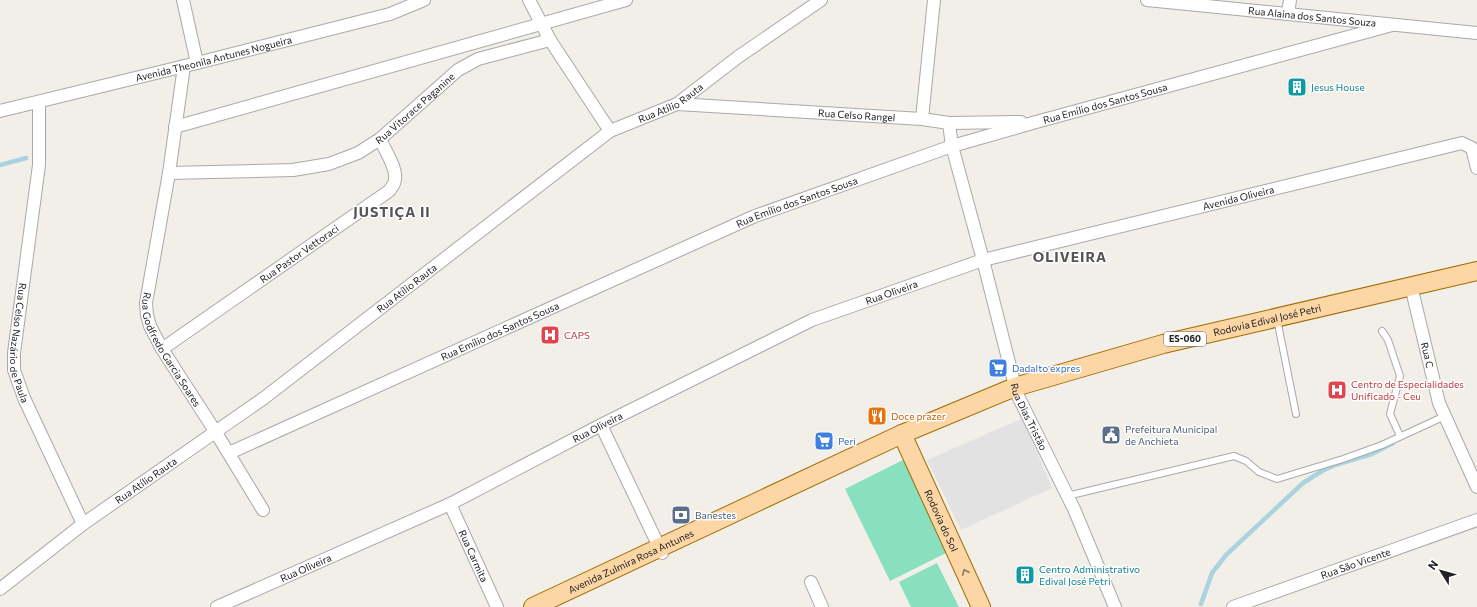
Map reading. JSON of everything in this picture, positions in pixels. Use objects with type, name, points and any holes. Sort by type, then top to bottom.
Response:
[{"type":"main road","name":"Rodovia Edival José Petri","points":[[903,437],[1016,390],[1278,321],[1412,289],[1477,271]]},
{"type":"main road","name":"Rodovia Edival José Petri","points":[[1412,289],[1477,277]]},
{"type":"main road","name":"Avenida Zulmira Rosa Antunes","points":[[533,607],[796,492],[903,437]]},
{"type":"main road","name":"Rodovia do Sol","points":[[903,437],[981,607]]},
{"type":"main road","name":"Avenida Zulmira Rosa Antunes","points":[[550,607],[661,551]]},
{"type":"street","points":[[183,0],[197,63]]},
{"type":"street","name":"Avenida Theonila Antunes Nogueira","points":[[0,111],[390,14],[424,0]]},
{"type":"street","points":[[529,0],[550,40],[610,131]]},
{"type":"street","points":[[175,127],[626,0]]},
{"type":"street","name":"Rua Atílio Rauta","points":[[0,588],[83,524],[264,398],[610,131],[677,104],[738,57],[820,0]]},
{"type":"street","points":[[922,119],[934,0]]},
{"type":"street","name":"Rua Alaina dos Santos Souza","points":[[1147,0],[1477,33]]},
{"type":"street","points":[[1288,14],[1290,0]]},
{"type":"street","name":"Rua Emílio dos Santos Sousa","points":[[228,453],[755,216],[952,146],[1392,25]]},
{"type":"street","name":"Rua Vitorace Paganine","points":[[169,173],[293,170],[329,164],[358,153],[380,139],[458,70],[478,59],[550,40]]},
{"type":"street","name":"Rua Godfredo Garcia Soares","points":[[184,66],[169,173],[146,303],[147,316],[150,326],[162,349],[215,431],[263,510]]},
{"type":"street","name":"Rua Celso Nazário de Paula","points":[[39,102],[39,165],[14,353],[14,370],[24,398],[83,524]]},
{"type":"street","name":"Rua Celso Rangel","points":[[677,104],[922,119],[949,123],[1036,122]]},
{"type":"street","name":"Rua Dias Tristão","points":[[949,123],[952,146],[1016,390],[1067,496],[1115,607]]},
{"type":"street","name":"Rua Pastor Vettoraci","points":[[162,349],[389,190],[394,184],[396,178],[380,139]]},
{"type":"street","name":"Avenida Oliveira","points":[[983,260],[1462,143],[1472,148],[1477,168]]},
{"type":"street","name":"Rua Oliveira","points":[[218,607],[450,504],[601,425],[812,320],[983,260]]},
{"type":"street","name":"Rua C","points":[[1412,289],[1440,403],[1477,487]]},
{"type":"street","points":[[601,425],[661,551]]},
{"type":"street","name":"Rua Carmita","points":[[450,504],[497,607]]},
{"type":"street","name":"Rua São Vicente","points":[[1233,607],[1477,520]]},
{"type":"street","points":[[811,582],[822,607]]},
{"type":"lane","points":[[1278,321],[1296,414]]},
{"type":"lane","points":[[1382,331],[1388,340],[1400,376],[1390,414],[1400,436]]},
{"type":"lane","points":[[1067,496],[1234,456],[1246,461],[1259,472],[1277,479],[1343,459],[1382,445],[1445,416]]},
{"type":"green space","points":[[903,460],[948,552],[890,581],[845,489]]},
{"type":"green space","points":[[937,563],[959,607],[911,607],[899,582]]},
{"type":"shaded area","points":[[1023,418],[1052,488],[961,530],[927,460]]},
{"type":"waterway","points":[[0,165],[26,158]]},
{"type":"waterway","points":[[1201,604],[1212,573],[1226,555],[1303,483],[1335,465],[1372,454],[1393,443]]},
{"type":"place","name":"Jesus House","points":[[1297,87]]},
{"type":"place","name":"CAPS","points":[[550,335]]},
{"type":"place","name":"Dadalto expres","points":[[998,368]]},
{"type":"place","name":"Centro de Especialidades Unificado - Ceu","points":[[1337,390]]},
{"type":"place","name":"Doce prazer","points":[[877,416]]},
{"type":"place","name":"Prefeitura Municipal de Anchieta","points":[[1111,435]]},
{"type":"place","name":"Peri","points":[[824,441]]},
{"type":"place","name":"Banestes","points":[[681,515]]},
{"type":"place","name":"Centro Administrativo Edival José Petri","points":[[1025,575]]},
{"type":"district","name":"JUSTIÇA II","points":[[392,212]]},
{"type":"district","name":"OLIVEIRA","points":[[1070,257]]}]
